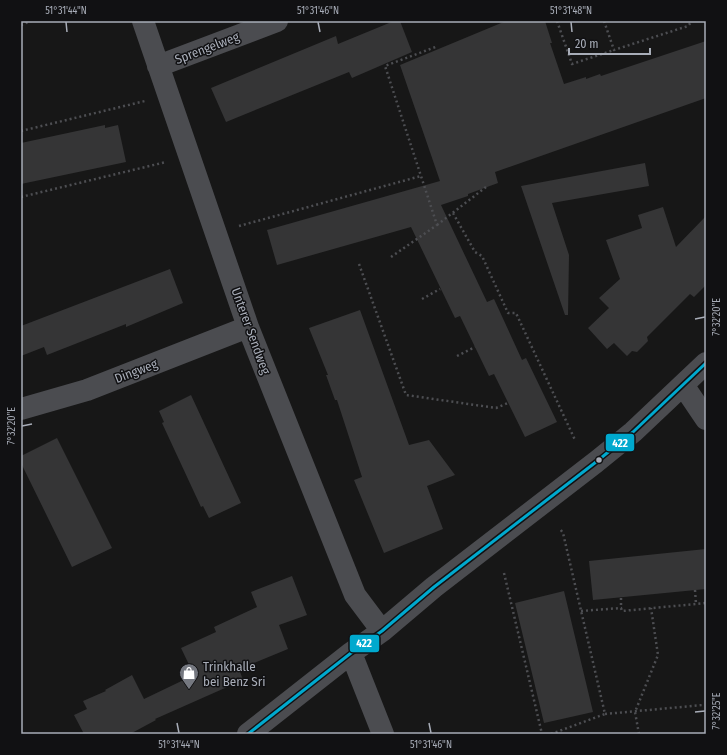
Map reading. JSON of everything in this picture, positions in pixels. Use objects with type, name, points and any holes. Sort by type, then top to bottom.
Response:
[{"type":"street","name":"Unterer Sendweg","points":[[143,21],[248,327],[355,595],[382,631]]},
{"type":"street","name":"Sprengelweg","points":[[158,66],[277,21]]},
{"type":"street","name":"Dingweg","points":[[21,409],[87,390],[248,327]]},
{"type":"street","points":[[248,734],[351,653],[382,631],[434,587],[596,462],[633,432],[706,363]]},
{"type":"street","points":[[683,385],[706,419]]},
{"type":"street","points":[[351,653],[383,734]]},
{"type":"path","points":[[21,25],[31,21]]},
{"type":"path","points":[[557,21],[572,64],[688,26],[692,21]]},
{"type":"path","points":[[604,21],[614,50]]},
{"type":"path","points":[[437,225],[385,66],[438,46]]},
{"type":"path","points":[[21,131],[168,95]]},
{"type":"path","points":[[21,197],[189,156]]},
{"type":"path","points":[[216,233],[421,176]]},
{"type":"path","points":[[391,257],[437,225],[486,187]]},
{"type":"path","points":[[453,212],[475,252],[482,256],[508,313],[516,313],[576,440]]},
{"type":"path","points":[[359,264],[406,395],[496,408],[508,403]]},
{"type":"path","points":[[422,299],[440,288]]},
{"type":"path","points":[[457,356],[475,347]]},
{"type":"path","points":[[560,529],[563,533],[605,714]]},
{"type":"path","points":[[504,573],[542,734]]},
{"type":"path","points":[[695,590],[696,604]]},
{"type":"path","points":[[620,598],[621,608]]},
{"type":"path","points":[[581,611],[621,608],[622,611],[706,603]]},
{"type":"path","points":[[638,734],[635,712],[658,656],[651,608]]},
{"type":"path","points":[[551,734],[605,714],[703,705]]},
{"type":"building","points":[[394,21],[400,21],[412,52],[352,78],[349,72],[226,122],[211,88],[336,36],[338,44]]},
{"type":"building","points":[[506,21],[545,21],[552,43],[550,43],[564,84],[586,77],[586,79],[600,74],[601,76],[706,41],[706,98],[495,172],[498,183],[468,194],[468,196],[441,205],[487,302],[494,299],[522,360],[526,358],[557,422],[525,437],[494,374],[489,376],[460,316],[455,318],[411,227],[277,265],[267,230],[440,181],[400,65]]},
{"type":"building","points":[[105,125],[105,128],[118,125],[126,162],[21,184],[21,143]]},
{"type":"building","points":[[645,163],[649,186],[552,203],[569,255],[568,315],[565,315],[521,186]]},
{"type":"building","points":[[663,207],[676,247],[706,216],[706,285],[694,297],[690,294],[647,337],[648,341],[637,352],[632,351],[627,356],[614,343],[607,349],[588,328],[609,308],[599,298],[620,279],[606,240],[642,228],[638,215]]},
{"type":"building","points":[[170,269],[183,303],[126,327],[126,324],[47,355],[44,347],[21,356],[21,326]]},
{"type":"building","points":[[360,310],[409,445],[429,440],[455,475],[427,486],[443,529],[384,553],[354,480],[362,477],[337,400],[335,400],[326,375],[328,375],[309,328]]},
{"type":"building","points":[[191,395],[241,503],[209,518],[203,506],[201,507],[162,423],[164,422],[159,411]]},
{"type":"building","points":[[57,438],[112,548],[72,567],[21,463],[21,456]]},
{"type":"building","points":[[706,549],[706,589],[593,600],[589,561]]},
{"type":"building","points":[[292,576],[307,615],[279,625],[288,649],[239,669],[243,680],[155,719],[156,720],[130,734],[84,734],[74,715],[87,709],[83,701],[106,691],[105,690],[132,675],[144,699],[194,675],[181,648],[216,632],[214,627],[257,607],[251,592]]},
{"type":"building","points":[[564,591],[593,712],[544,723],[515,603]]},
{"type":"transit line","name":"422","points":[[248,734],[351,653],[382,631],[434,587],[596,462],[633,432],[706,363]]},
{"type":"place","name":"Trinkhalle bei Benz Sri","points":[[189,690]]}]
